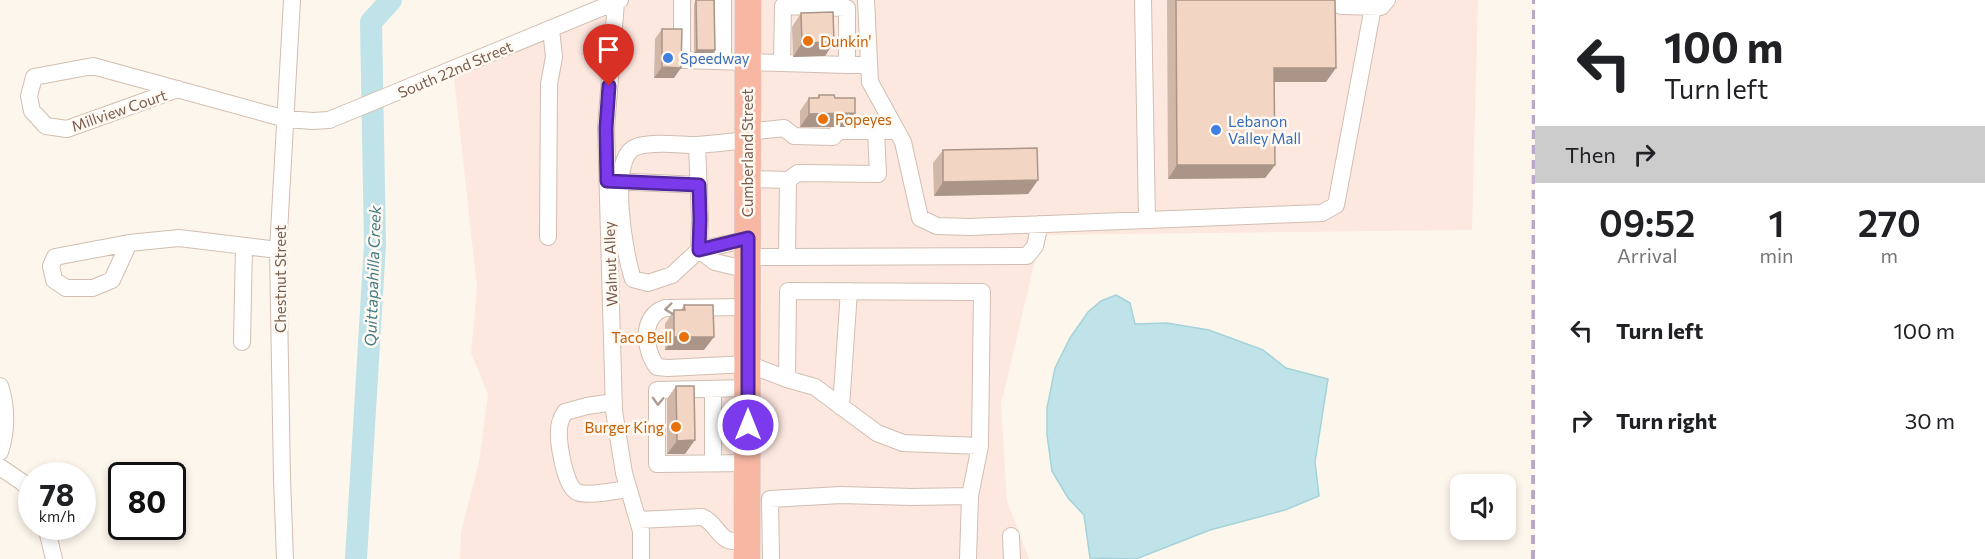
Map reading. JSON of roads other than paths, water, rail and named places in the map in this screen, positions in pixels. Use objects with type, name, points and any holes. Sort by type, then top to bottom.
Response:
[{"type":"highway","name":"Cumberland Street","points":[[747,550],[747,136],[735,61],[748,0]]},
{"type":"street","name":"Chestnut Street","points":[[285,559],[278,250],[292,0]]},
{"type":"street","points":[[682,0],[682,60],[869,64]]},
{"type":"street","points":[[723,0],[735,61]]},
{"type":"street","points":[[866,0],[870,82],[903,142],[920,218],[937,226],[1322,213],[1336,205],[1380,4],[1341,6],[1341,0]]},
{"type":"street","points":[[1143,0],[1147,220]]},
{"type":"street","name":"South 22nd Street","points":[[286,119],[313,122],[329,120],[618,1]]},
{"type":"street","name":"Walnut Alley","points":[[618,1],[606,128],[615,182],[614,402],[624,473],[641,531],[641,559]]},
{"type":"street","points":[[782,63],[783,6],[847,8],[847,65]]},
{"type":"street","points":[[548,237],[549,84],[554,57],[551,29]]},
{"type":"street","name":"Millview Court","points":[[178,89],[67,129],[46,126],[32,111],[28,96],[34,77],[93,66],[178,89],[286,119]]},
{"type":"street","points":[[697,145],[699,250],[672,275],[648,283],[633,279],[627,263],[615,182],[626,154],[636,147],[697,145],[784,128],[795,136],[833,137],[839,131],[897,131]]},
{"type":"street","points":[[747,178],[788,180],[798,173],[878,174],[876,131]]},
{"type":"street","points":[[787,257],[788,180]]},
{"type":"street","points":[[615,182],[699,185]]},
{"type":"street","points":[[699,250],[787,257],[1027,256],[1035,246],[1040,224]]},
{"type":"street","points":[[129,243],[179,238],[278,250]]},
{"type":"street","points":[[242,342],[244,246]]},
{"type":"street","points":[[699,250],[715,262],[748,255]]},
{"type":"street","points":[[787,379],[788,291],[982,292],[980,446],[970,496],[968,559]]},
{"type":"street","points":[[841,407],[849,291]]},
{"type":"street","points":[[748,307],[665,308],[653,314],[648,322],[647,331],[652,360],[657,367],[787,379],[815,387],[877,434],[903,443],[980,446]]},
{"type":"street","points":[[748,376],[713,389],[657,390],[657,464],[748,463]]},
{"type":"street","points":[[0,386],[5,412],[4,439],[0,452]]},
{"type":"street","points":[[713,389],[713,463]]},
{"type":"street","points":[[614,402],[565,412],[558,431],[561,450],[568,482],[573,490],[581,494],[629,489]]},
{"type":"street","points":[[0,467],[18,480]]},
{"type":"street","points":[[771,559],[770,500],[841,495],[970,496]]},
{"type":"street","points":[[638,520],[702,517],[710,520],[728,540],[747,550]]},
{"type":"street","points":[[1011,536],[1012,559]]},
{"type":"street","points":[[49,540],[54,559]]},
{"type":"water","points":[[1116,295],[1130,303],[1135,324],[1167,323],[1209,330],[1263,350],[1286,368],[1328,379],[1315,462],[1319,496],[1285,510],[1210,530],[1136,559],[1090,558],[1084,515],[1068,498],[1052,471],[1047,435],[1047,408],[1055,368],[1070,338],[1088,312],[1101,301]]},
{"type":"waterway","name":"Quittapahilla Creek","points":[[356,559],[375,244],[371,22],[391,0]]},
{"type":"railway","points":[[1533,559],[1534,0]]},
{"type":"place","name":"Dunkin'","points":[[808,41]]},
{"type":"place","name":"Speedway","points":[[668,58]]},
{"type":"place","name":"Popeyes","points":[[823,119]]},
{"type":"place","name":"Lebanon Valley Mall","points":[[1216,130]]},
{"type":"place","name":"Taco Bell","points":[[684,337]]},
{"type":"place","name":"Burger King","points":[[676,427]]}]
